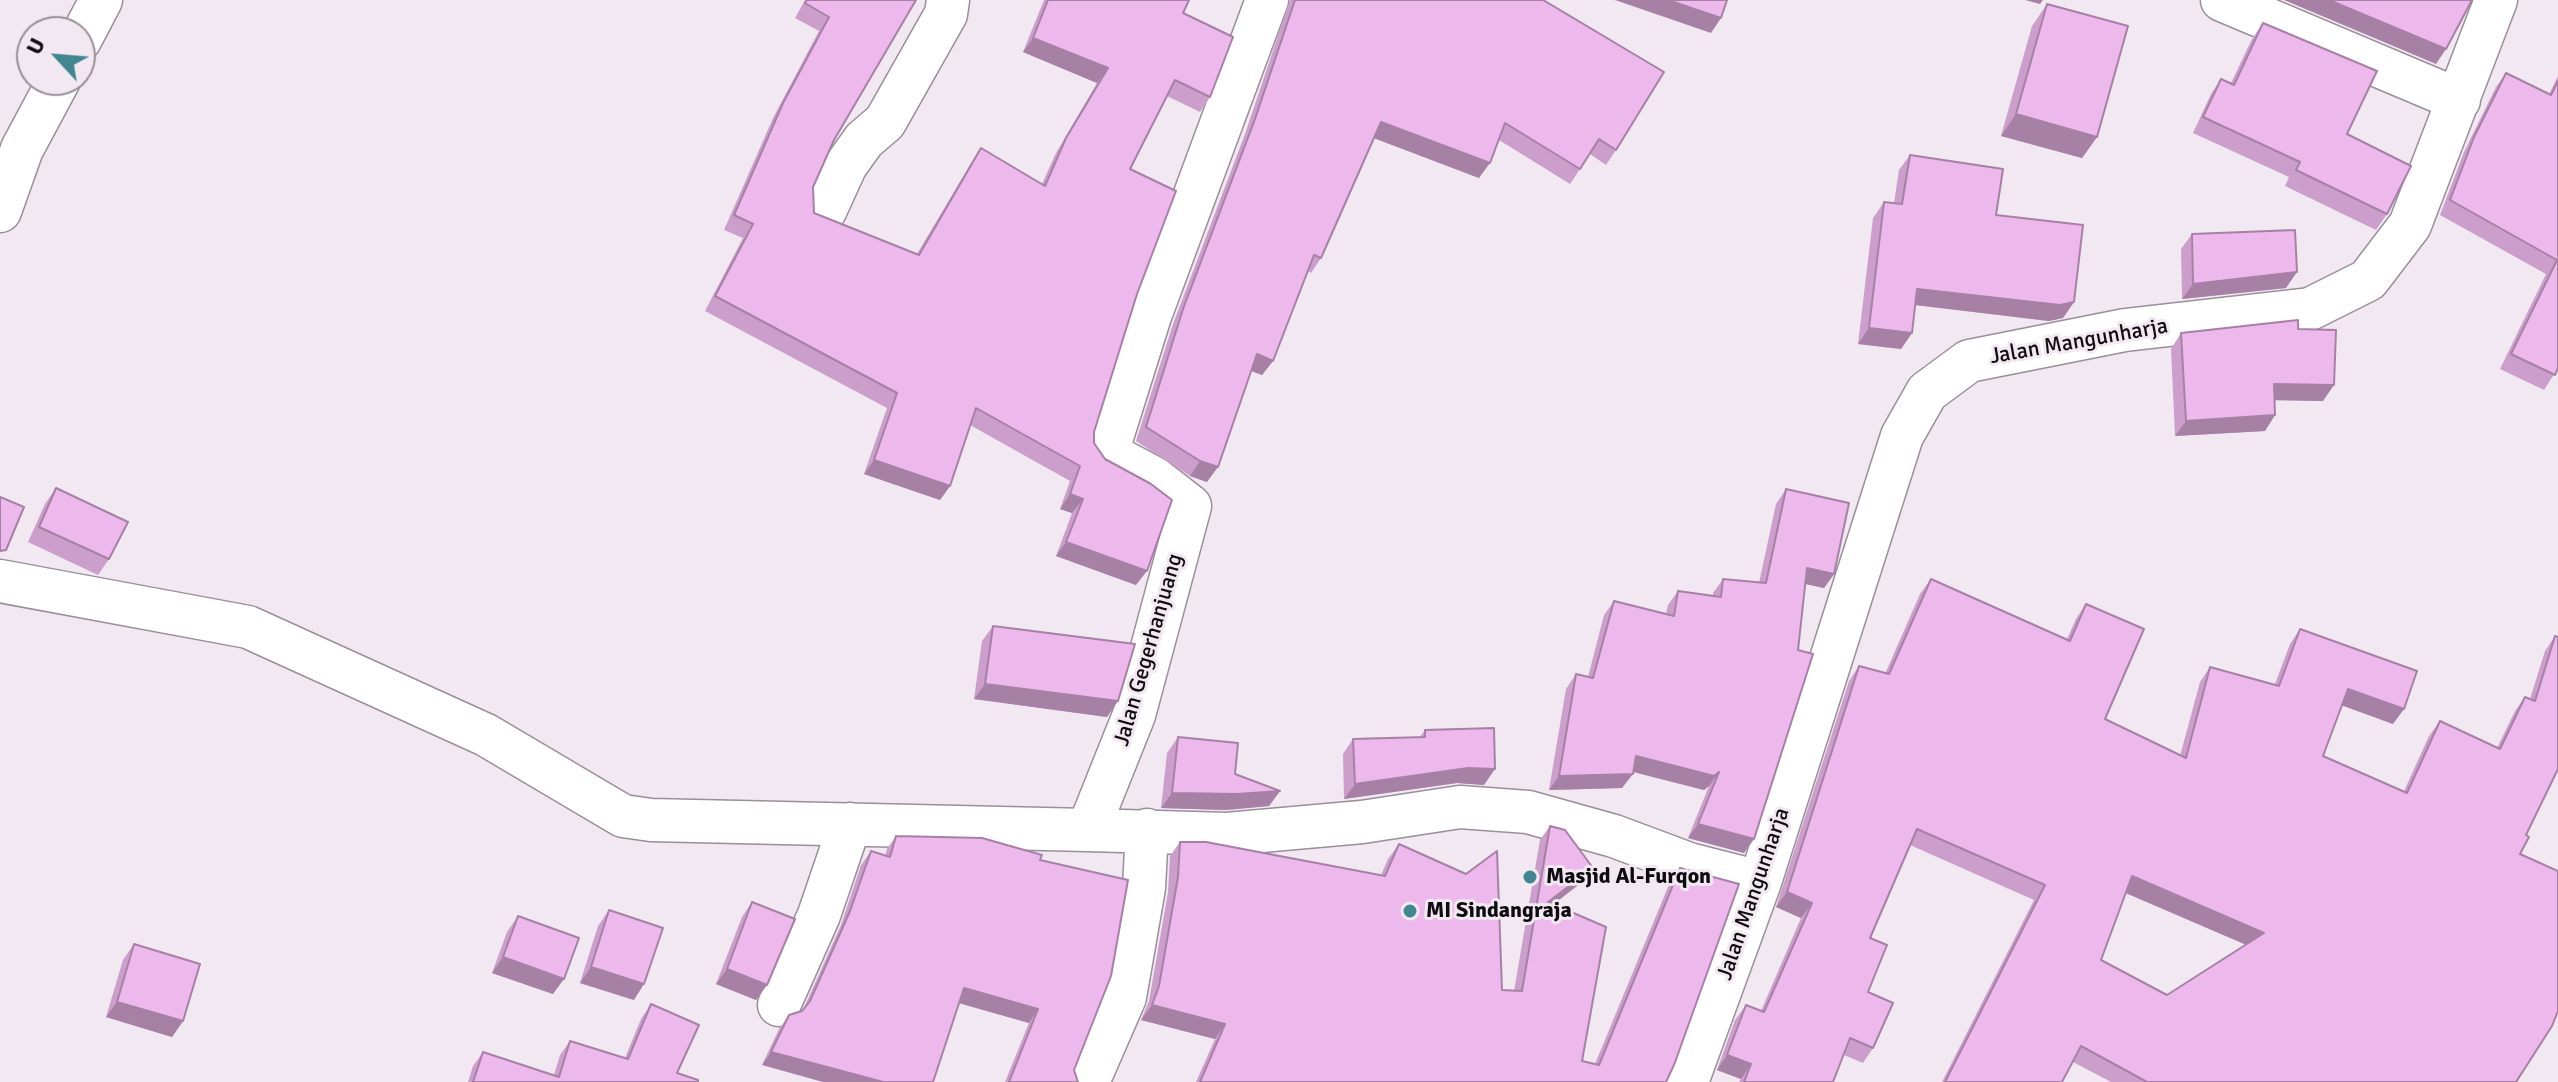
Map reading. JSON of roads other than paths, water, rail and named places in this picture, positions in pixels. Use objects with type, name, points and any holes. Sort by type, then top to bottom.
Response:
[{"type":"street","points":[[825,211],[846,165],[864,140],[885,122],[946,14],[948,0]]},
{"type":"street","name":"Jalan Gegerhanjuang","points":[[1088,830],[1134,715],[1190,506],[1154,478],[1107,453],[1150,316],[1267,0]]},
{"type":"street","points":[[2222,0],[2459,100]]},
{"type":"street","name":"Jalan Mangunharja","points":[[1687,1082],[1760,882],[1902,436],[1927,392],[1969,361],[2125,330],[2310,309],[2368,280],[2410,225],[2496,0]]},
{"type":"street","points":[[0,211],[22,149],[50,96]]},
{"type":"street","points":[[0,581],[248,627],[486,735],[623,816],[651,820],[1227,834],[1362,822],[1460,807],[1528,812],[1614,836],[1689,864],[1760,882]]},
{"type":"street","points":[[779,1005],[819,915],[850,824]]},
{"type":"street","points":[[1088,1082],[1125,997],[1144,888],[1147,830]]},
{"type":"place","name":"Masjid Al-Furqon","points":[[1530,877]]},
{"type":"place","name":"MI Sindangraja","points":[[1410,911]]}]
